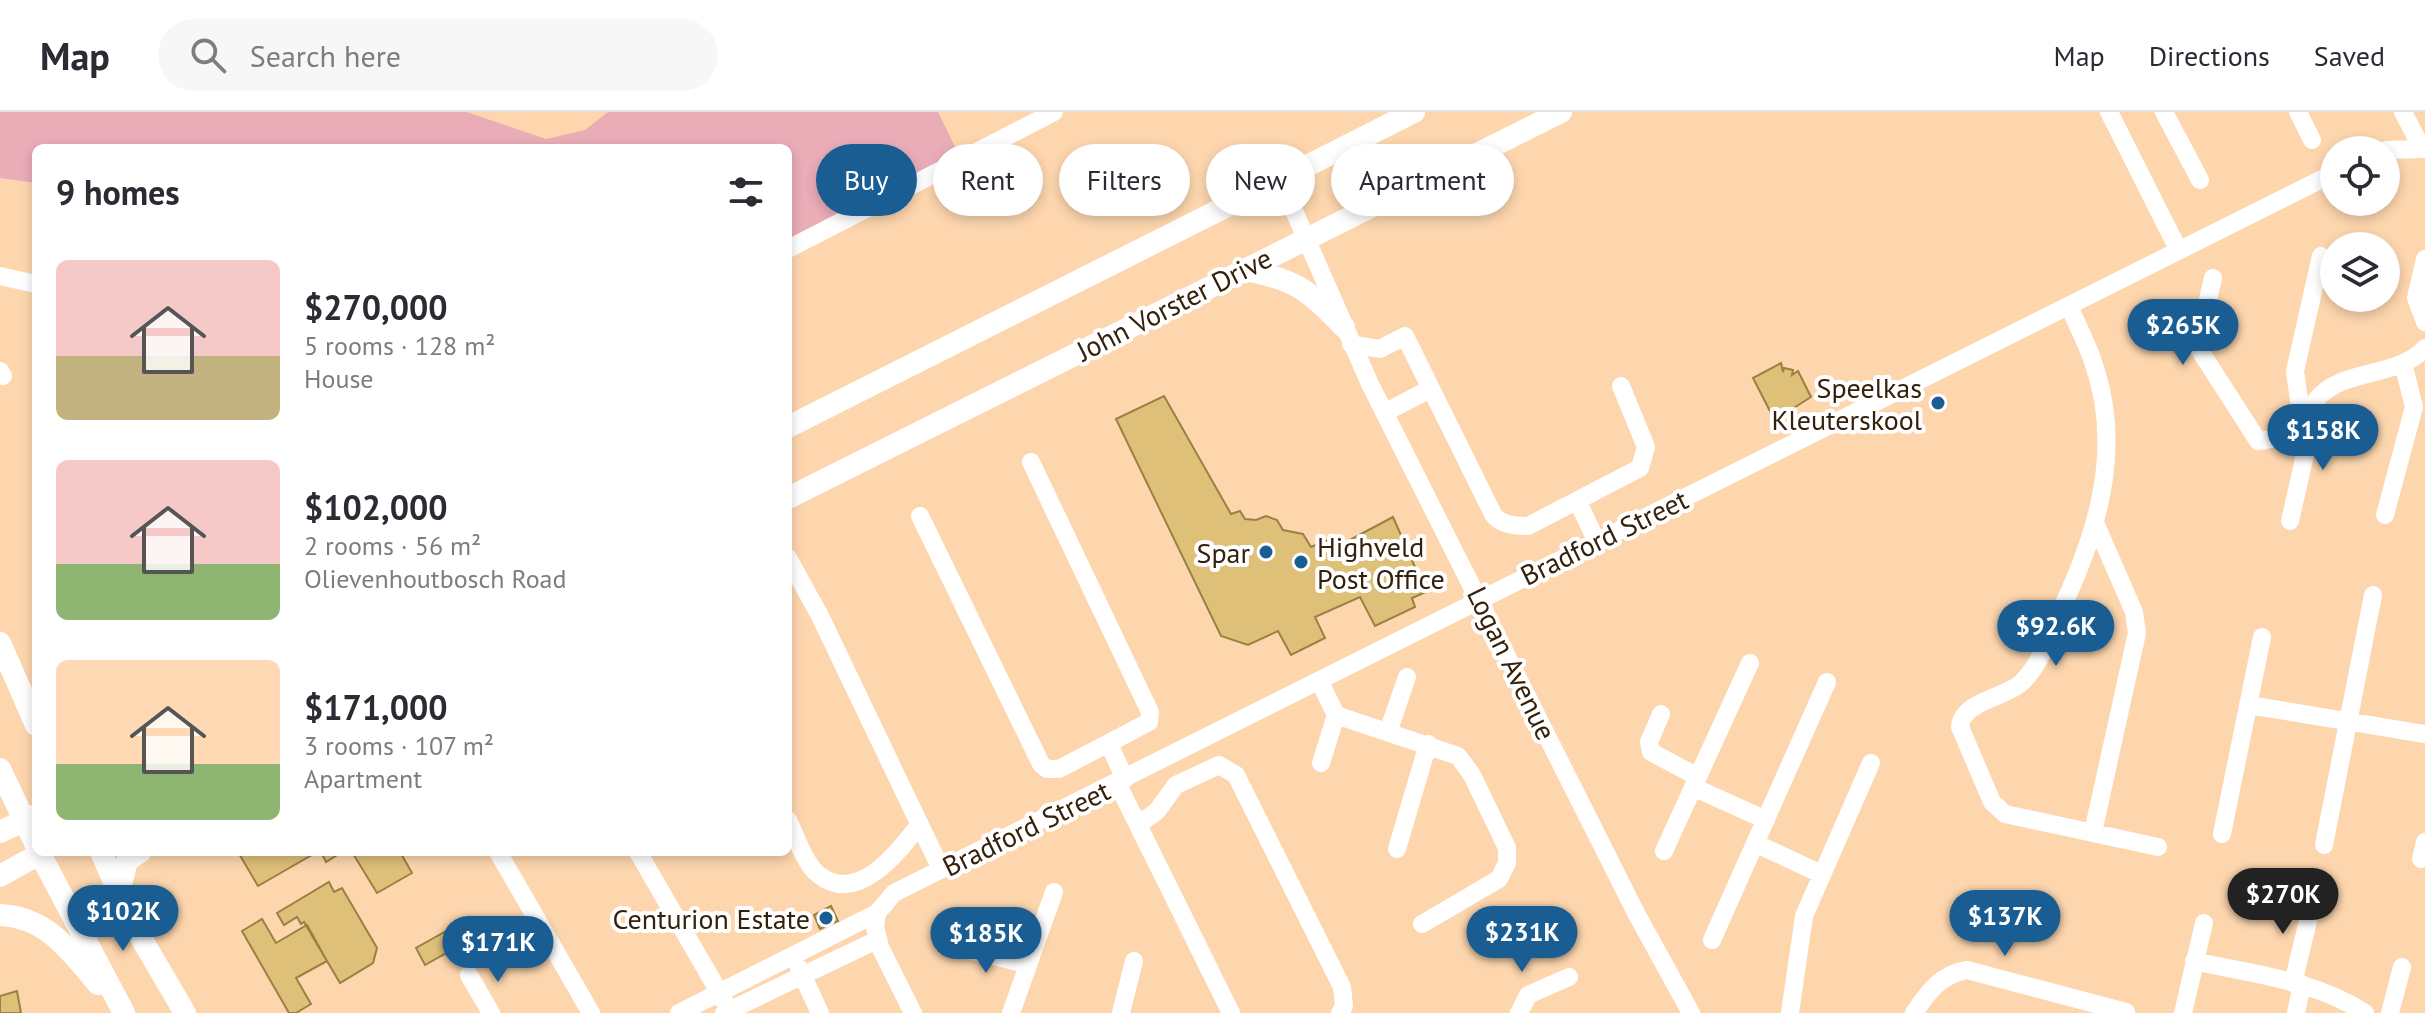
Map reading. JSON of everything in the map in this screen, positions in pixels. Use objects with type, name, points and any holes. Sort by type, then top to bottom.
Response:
[{"type":"main road","points":[[1315,162],[1414,112]]},
{"type":"main road","name":"John Vorster Drive","points":[[792,496],[1561,112]]},
{"type":"main road","points":[[792,425],[1207,216]]},
{"type":"main road","points":[[1244,270],[1296,283],[1312,293],[1348,335]]},
{"type":"main road","points":[[0,643],[32,715]]},
{"type":"main road","points":[[0,769],[31,818],[0,832]]},
{"type":"main road","points":[[0,876],[32,855]]},
{"type":"main road","points":[[42,856],[123,1013]]},
{"type":"main road","points":[[103,856],[120,889],[130,919],[185,1013]]},
{"type":"main road","points":[[120,889],[127,861],[134,856]]},
{"type":"main road","points":[[0,915],[32,921],[53,933],[123,1013]]},
{"type":"street","points":[[792,247],[1054,112]]},
{"type":"street","points":[[2109,112],[2178,249]]},
{"type":"street","points":[[2164,112],[2200,180]]},
{"type":"street","points":[[2298,112],[2312,140]]},
{"type":"street","points":[[2400,150],[2423,149],[2403,112]]},
{"type":"street","name":"Bradford Street","points":[[679,1013],[877,913],[890,896],[941,869],[2320,180]]},
{"type":"street","name":"Logan Avenue","points":[[1296,216],[1386,412],[1636,913],[1691,1013]]},
{"type":"street","points":[[2425,259],[2416,298],[2425,322]]},
{"type":"street","points":[[2290,521],[2306,450],[2295,371],[2320,260]]},
{"type":"street","points":[[0,276],[32,283]]},
{"type":"street","points":[[2213,278],[2199,326],[2197,346],[2254,439],[2269,440],[2301,422],[2316,399],[2331,387],[2403,363],[2425,348]]},
{"type":"street","points":[[2069,306],[2094,363],[2107,433],[2105,479],[2096,525],[2071,589],[2031,671],[2018,686],[1969,710],[1960,720],[1960,727],[1998,808],[2014,817],[2158,847]]},
{"type":"street","points":[[1348,335],[1380,349],[1405,336],[1496,519],[1528,526],[1578,502],[1643,463],[1643,436],[1621,386]]},
{"type":"street","points":[[2385,515],[2414,407],[2403,363]]},
{"type":"street","points":[[1386,412],[1430,389]]},
{"type":"street","points":[[920,516],[1041,764],[1047,769],[1059,769],[1149,722],[1149,706],[1031,462]]},
{"type":"street","points":[[1578,502],[1596,540]]},
{"type":"street","points":[[2093,832],[2137,633],[2134,612],[2096,525]]},
{"type":"street","points":[[792,565],[820,616],[941,869]]},
{"type":"street","points":[[2324,845],[2373,595]]},
{"type":"street","points":[[2222,834],[2262,637]]},
{"type":"street","points":[[1664,851],[1750,663]]},
{"type":"street","points":[[1388,732],[1407,677]]},
{"type":"street","points":[[1320,682],[1336,715],[1321,763]]},
{"type":"street","points":[[1712,940],[1827,682]]},
{"type":"street","points":[[2249,705],[2425,734]]},
{"type":"street","points":[[1661,714],[1649,742],[1651,752],[1696,782],[1766,820]]},
{"type":"street","points":[[1336,715],[1458,756],[1472,775],[1507,848],[1507,863],[1499,879],[1422,924]]},
{"type":"street","points":[[1109,744],[1138,825],[1231,1013]]},
{"type":"street","points":[[1397,849],[1428,744]]},
{"type":"street","points":[[1790,1013],[1804,916],[1871,763]]},
{"type":"street","points":[[1138,825],[1157,811],[1176,785],[1213,766],[1232,769],[1342,987],[1344,1006],[1340,1013]]},
{"type":"street","points":[[792,828],[813,869],[820,876],[836,882],[860,879],[889,864],[920,824]]},
{"type":"street","points":[[1755,843],[1821,874]]},
{"type":"street","points":[[500,856],[591,1013]]},
{"type":"street","points":[[640,856],[721,992],[727,1012],[877,940]]},
{"type":"street","points":[[1011,1013],[1054,892]]},
{"type":"street","points":[[2296,1013],[2298,983],[2313,900]]},
{"type":"street","points":[[877,913],[877,940],[913,1013]]},
{"type":"street","points":[[2183,1013],[2204,923]]},
{"type":"street","points":[[956,947],[1026,964]]},
{"type":"street","points":[[793,954],[820,1013]]},
{"type":"street","points":[[1121,1013],[1134,961]]},
{"type":"street","points":[[2194,961],[2298,983],[2341,999],[2365,1013]]},
{"type":"street","points":[[2390,1013],[2402,967]]},
{"type":"street","points":[[1914,1013],[1938,983],[1953,972],[1967,970],[2126,1012]]},
{"type":"street","points":[[469,975],[491,1013]]},
{"type":"street","points":[[1519,1013],[1528,995],[1569,977]]},
{"type":"shaded area","points":[[0,112],[467,112],[546,139],[585,130],[608,112],[938,112],[954,144],[933,144],[933,176],[917,184],[917,144],[816,144],[816,216],[853,216],[792,247],[792,144],[32,144],[32,182],[0,178]]},
{"type":"building","points":[[1781,363],[1783,372],[1784,368],[1793,370],[1792,375],[1798,371],[1811,397],[1781,416],[1780,413],[1773,417],[1753,378]]},
{"type":"building","points":[[1164,396],[1231,514],[1240,511],[1245,519],[1256,520],[1266,516],[1277,520],[1283,530],[1303,534],[1311,547],[1328,540],[1333,549],[1393,517],[1426,592],[1412,598],[1415,607],[1375,626],[1360,597],[1315,617],[1325,638],[1291,655],[1278,631],[1248,645],[1221,636],[1116,419]]},
{"type":"building","points":[[240,856],[310,856],[258,886]]},
{"type":"building","points":[[354,856],[402,856],[412,873],[377,893]]},
{"type":"building","points":[[329,882],[334,892],[342,888],[377,948],[373,963],[340,983],[304,922],[301,924],[297,917],[284,925],[277,913]]},
{"type":"building","name":"Centurion Estate","points":[[831,906],[838,921],[820,929],[814,915]]},
{"type":"building","points":[[262,919],[276,943],[307,925],[327,961],[296,978],[311,1004],[296,1013],[289,1013],[242,931]]},
{"type":"building","points":[[448,930],[457,947],[425,965],[416,948]]},
{"type":"building","points":[[17,991],[21,1013],[0,1013],[0,996]]},
{"type":"place","name":"Speelkas Kleuterskool","points":[[1938,403]]},
{"type":"place","name":"Spar","points":[[1266,552]]},
{"type":"place","name":"Highveld Post Office","points":[[1301,562]]},
{"type":"place","name":"Centurion Estate","points":[[826,918]]}]
